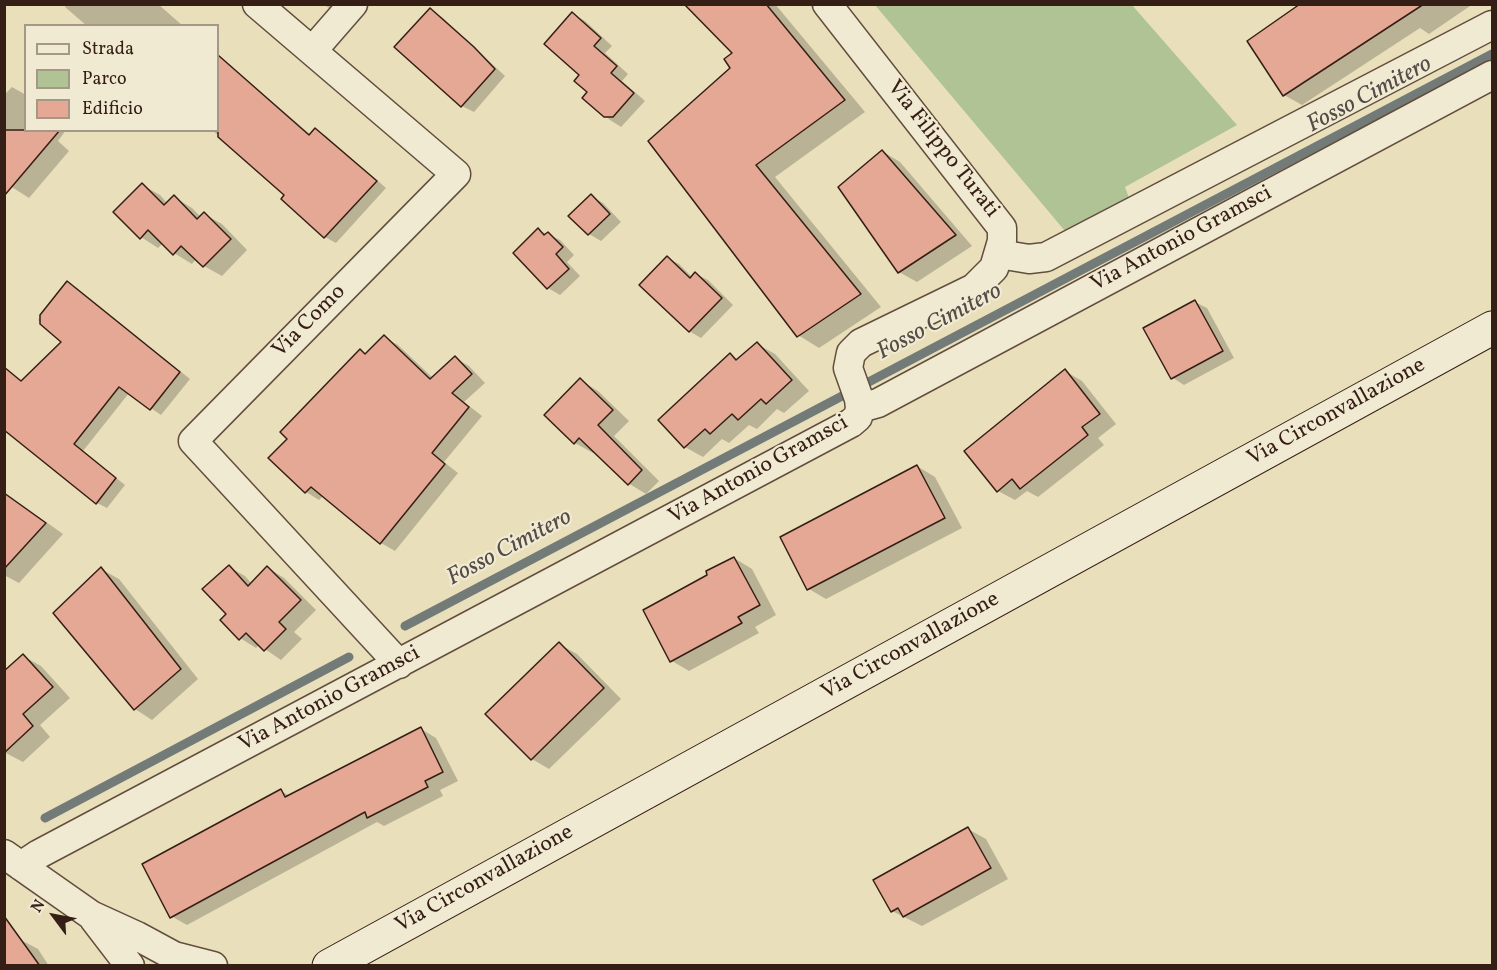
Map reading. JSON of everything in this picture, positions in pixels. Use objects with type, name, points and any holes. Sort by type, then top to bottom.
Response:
[{"type":"main road","name":"Via Circonvallazione","points":[[329,966],[1492,328]]},
{"type":"street","name":"Via Como","points":[[257,4],[456,174],[193,441],[399,663]]},
{"type":"street","points":[[313,50],[353,4]]},
{"type":"street","name":"Via Filippo Turati","points":[[827,4],[1002,228],[999,254]]},
{"type":"street","name":"Via Antonio Gramsci","points":[[999,254],[1029,259],[1046,257],[1492,25]]},
{"type":"street","name":"Via Antonio Gramsci","points":[[13,860],[39,854],[399,663],[851,423],[858,417],[860,404],[878,403],[1492,75]]},
{"type":"street","points":[[860,404],[848,368],[851,353],[861,343],[974,288],[994,268],[999,254]]},
{"type":"street","points":[[13,860],[91,915],[137,936],[178,961],[213,966]]},
{"type":"street","points":[[91,915],[130,966]]},
{"type":"green space","points":[[875,5],[1132,5],[1237,125],[1125,187],[1129,198],[1065,231]]},
{"type":"building","points":[[684,4],[766,4],[845,100],[756,165],[861,294],[797,337],[648,141],[730,68],[724,59],[732,53]]},
{"type":"building","points":[[1300,4],[1424,4],[1283,96],[1247,41]]},
{"type":"building","points":[[430,8],[495,69],[461,107],[394,47]]},
{"type":"building","points":[[572,12],[601,38],[594,46],[617,66],[611,73],[634,93],[613,117],[604,117],[582,98],[587,92],[574,81],[579,75],[544,44]]},
{"type":"building","points":[[219,56],[309,135],[315,128],[377,181],[324,238],[281,199],[284,195],[218,137]]},
{"type":"building","points":[[4,130],[58,132],[4,196]]},
{"type":"building","points":[[882,150],[956,235],[898,273],[838,187]]},
{"type":"building","points":[[142,183],[164,205],[174,195],[197,219],[204,212],[231,239],[203,267],[181,246],[173,255],[148,230],[140,239],[113,212]]},
{"type":"building","points":[[591,194],[610,214],[588,235],[568,216]]},
{"type":"building","points":[[538,228],[544,235],[548,232],[563,247],[556,254],[569,269],[547,289],[513,253]]},
{"type":"building","points":[[667,256],[690,278],[695,272],[722,298],[689,332],[639,285]]},
{"type":"building","points":[[67,281],[180,372],[150,410],[119,387],[74,444],[116,478],[96,504],[4,430],[4,367],[21,381],[61,342],[40,324],[40,315]]},
{"type":"building","points":[[1195,300],[1223,351],[1171,379],[1143,328]]},
{"type":"building","points":[[384,335],[430,379],[455,356],[472,374],[452,393],[469,407],[432,453],[445,464],[380,544],[311,487],[305,493],[268,458],[287,439],[280,432],[360,349],[365,354]]},
{"type":"building","points":[[757,342],[792,380],[766,404],[761,399],[738,420],[732,414],[710,434],[705,429],[684,448],[658,420],[730,353],[736,360]]},
{"type":"building","points":[[1065,369],[1100,414],[1082,427],[1088,435],[1020,489],[1012,479],[997,492],[964,451]]},
{"type":"building","points":[[580,378],[613,410],[598,425],[642,470],[628,485],[579,438],[574,444],[544,415]]},
{"type":"building","points":[[917,465],[945,518],[807,590],[780,537]]},
{"type":"building","points":[[4,493],[46,523],[4,569]]},
{"type":"building","points":[[734,557],[760,605],[738,617],[742,623],[670,662],[643,610],[707,575],[706,571]]},
{"type":"building","points":[[229,565],[248,586],[267,566],[301,600],[279,622],[286,629],[264,651],[246,633],[239,640],[220,620],[226,614],[202,589]]},
{"type":"building","points":[[101,567],[181,669],[134,710],[53,613]]},
{"type":"building","points":[[559,642],[604,688],[531,760],[485,714]]},
{"type":"building","points":[[23,654],[53,687],[23,714],[33,726],[4,753],[4,671]]},
{"type":"building","points":[[421,727],[443,772],[425,781],[428,787],[367,818],[365,812],[170,918],[142,864],[281,789],[285,797]]},
{"type":"building","points":[[968,827],[991,868],[903,917],[898,908],[891,912],[873,880]]},
{"type":"building","points":[[4,916],[40,966],[4,966]]},
{"type":"waterway","name":"Fosso Cimitero","points":[[405,626],[1492,54]]},
{"type":"waterway","name":"Fosso Cimitero","points":[[45,818],[349,657]]}]
